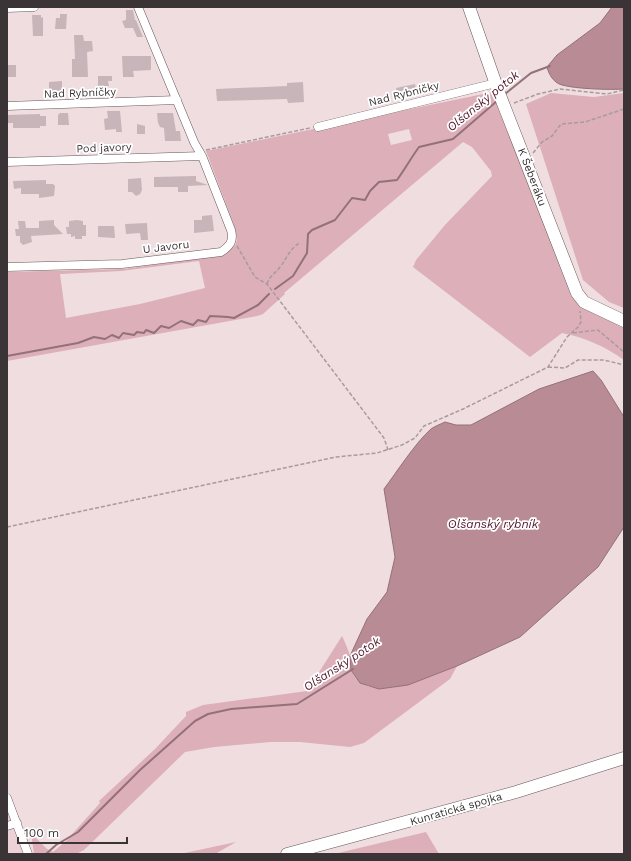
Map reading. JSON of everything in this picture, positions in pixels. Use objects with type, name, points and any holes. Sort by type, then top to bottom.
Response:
[{"type":"main road","name":"K Šeberáku","points":[[469,7],[500,96],[572,282],[584,302]]},
{"type":"main road","points":[[584,302],[624,321]]},
{"type":"main road","name":"Kunratická spojka","points":[[287,854],[516,792],[624,758]]},
{"type":"street","points":[[7,8],[34,7]]},
{"type":"street","points":[[138,7],[231,230],[231,242]]},
{"type":"street","name":"Nad Rybníčky","points":[[318,127],[500,96]]},
{"type":"street","name":"Nad Rybníčky","points":[[7,106],[177,100]]},
{"type":"street","name":"Pod javory","points":[[7,162],[198,148]]},
{"type":"street","name":"U Javoru","points":[[7,267],[122,264],[221,252],[228,247],[231,242]]},
{"type":"street","points":[[7,798],[28,854]]},
{"type":"street","points":[[7,826],[17,823]]},
{"type":"path","points":[[500,96],[538,94],[560,89],[607,94],[624,90]]},
{"type":"path","points":[[525,159],[531,156],[542,142],[552,136],[561,124],[585,122],[610,112],[624,109]]},
{"type":"path","points":[[198,148],[318,127]]},
{"type":"path","points":[[231,242],[240,250],[255,277],[267,284],[384,438],[388,450]]},
{"type":"path","points":[[267,284],[269,277],[279,268],[287,254],[299,243]]},
{"type":"path","points":[[548,367],[567,337],[573,333],[581,322],[580,309],[584,302]]},
{"type":"path","points":[[573,333],[598,330],[624,352]]},
{"type":"path","points":[[7,527],[336,457],[377,453],[402,445],[415,438],[424,426],[463,409],[548,367],[565,368],[578,360],[604,360],[624,365]]},
{"type":"shaded area","points":[[493,92],[499,111],[579,306],[624,327],[624,360],[594,343],[579,337],[562,333],[530,357],[413,267],[416,260],[445,225],[492,176],[491,171],[472,147],[463,142],[284,293],[285,294],[263,314],[7,361],[7,272],[123,269],[224,255],[235,246],[237,239],[236,231],[206,151]],"holes":[[[409,129],[412,140],[391,145],[388,134]],[[199,261],[205,288],[140,304],[66,318],[60,274],[121,271]]]},
{"type":"shaded area","points":[[551,93],[594,97],[624,93],[624,308],[609,302],[583,280],[526,104]]},
{"type":"shaded area","points":[[342,636],[350,656],[352,671],[360,682],[371,687],[385,688],[401,686],[457,666],[450,679],[364,743],[350,747],[300,742],[270,742],[214,747],[185,752],[84,850],[76,854],[34,854],[31,833],[47,849],[53,852],[66,841],[100,803],[99,801],[155,749],[186,716],[186,712],[203,705],[307,691]]},
{"type":"shaded area","points":[[7,811],[11,820],[23,854],[7,854]]},
{"type":"shaded area","points":[[426,832],[439,854],[334,854]]},
{"type":"shaded area","points":[[236,842],[215,854],[180,854]]},
{"type":"water","points":[[612,7],[624,7],[624,89],[584,88],[562,85],[554,81],[547,67],[557,55],[600,23]]},
{"type":"water","name":"Olšanský rybník","points":[[593,371],[601,380],[624,417],[624,527],[598,567],[520,637],[457,666],[408,685],[379,689],[360,683],[351,670],[350,656],[367,619],[387,592],[395,557],[384,489],[406,458],[425,435],[436,426],[445,422],[456,425],[471,425],[539,389]]},
{"type":"building","points":[[126,10],[133,10],[135,20],[143,37],[137,37],[133,28],[125,28],[122,21],[126,20]]},
{"type":"building","points":[[60,14],[67,14],[66,29],[55,29],[56,18],[60,18]]},
{"type":"building","points":[[32,15],[41,15],[41,18],[43,17],[43,36],[33,36]]},
{"type":"building","points":[[74,35],[83,35],[84,41],[92,41],[93,51],[87,52],[88,77],[72,77],[72,59],[75,59]]},
{"type":"building","points":[[122,56],[151,56],[151,70],[133,71],[134,77],[123,77]]},
{"type":"building","points":[[7,65],[16,65],[16,77],[7,77]]},
{"type":"building","points":[[98,76],[112,76],[112,81],[108,81],[109,86],[98,87]]},
{"type":"building","points":[[62,81],[62,92],[49,93],[49,82]]},
{"type":"building","points":[[303,82],[304,102],[288,103],[287,99],[217,101],[216,89],[287,86],[287,83]]},
{"type":"building","points":[[415,84],[417,93],[398,98],[396,88]]},
{"type":"building","points":[[107,111],[120,111],[122,132],[116,132],[116,129],[105,130],[104,119],[108,118]]},
{"type":"building","points":[[60,113],[68,113],[69,125],[58,125],[58,115]]},
{"type":"building","points":[[157,113],[173,113],[176,131],[180,131],[181,141],[165,141],[164,128],[160,127],[158,123]]},
{"type":"building","points":[[40,114],[40,116],[46,116],[46,126],[40,126],[40,128],[13,128],[13,123],[7,123],[7,115]]},
{"type":"building","points":[[137,124],[145,126],[145,134],[137,134]]},
{"type":"building","points":[[196,176],[196,181],[208,185],[188,186],[188,192],[178,192],[178,187],[154,187],[154,177]]},
{"type":"building","points":[[141,178],[142,190],[140,194],[136,196],[132,192],[128,192],[128,179]]},
{"type":"building","points":[[46,180],[46,184],[53,184],[55,186],[54,196],[39,198],[39,194],[21,194],[21,188],[14,189],[13,181]]},
{"type":"building","points":[[212,215],[214,231],[194,233],[194,220],[202,220],[202,216]]},
{"type":"building","points":[[54,220],[54,225],[63,234],[31,236],[32,242],[23,245],[20,242],[20,236],[16,236],[15,229],[19,229],[18,221],[25,221],[26,228],[39,228],[39,221]]},
{"type":"building","points":[[69,221],[83,221],[83,225],[86,225],[86,236],[82,236],[82,239],[75,239],[75,236],[71,237],[71,234],[67,234],[66,227],[69,227]]},
{"type":"building","points":[[147,223],[148,240],[141,240],[140,233],[126,234],[125,224]]},
{"type":"building","points":[[98,226],[114,226],[115,238],[98,237]]},
{"type":"waterway","name":"Olšanský potok","points":[[505,94],[531,73],[550,66]]},
{"type":"waterway","name":"Olšanský potok","points":[[275,289],[293,276],[307,253],[308,234],[312,230],[335,220],[352,198],[365,200],[370,191],[379,182],[397,180],[419,147],[453,139],[497,101]]},
{"type":"waterway","points":[[7,356],[78,343],[94,337],[105,339],[112,335],[119,338],[123,333],[134,335],[137,332],[144,333],[146,330],[154,333],[161,326],[169,328],[181,321],[193,325],[198,320],[206,322],[210,316],[234,318],[258,305],[269,294]]},
{"type":"waterway","name":"Olšanský potok","points":[[46,854],[56,845],[78,832],[140,770],[195,721],[208,714],[231,709],[297,704],[353,669]]}]
